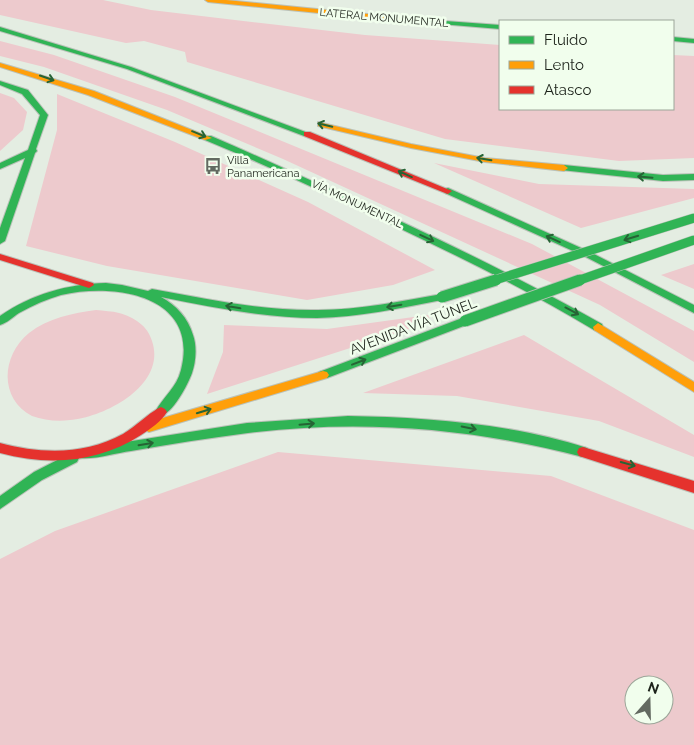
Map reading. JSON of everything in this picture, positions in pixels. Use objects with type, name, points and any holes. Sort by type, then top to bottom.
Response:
[{"type":"main road","name":"LATERAL MONUMENTAL","points":[[208,0],[364,17],[499,27]]},
{"type":"main road","points":[[0,29],[30,36],[174,84],[366,156],[557,240],[694,304]]},
{"type":"main road","points":[[674,39],[694,41]]},
{"type":"main road","name":"VÍA MONUMENTAL","points":[[0,65],[35,74],[154,115],[276,166],[481,263],[577,314],[694,388]]},
{"type":"main road","points":[[0,83],[25,92],[44,115],[0,241]]},
{"type":"main road","points":[[174,84],[295,118]]},
{"type":"main road","points":[[314,122],[411,146],[485,160],[663,178],[694,177]]},
{"type":"main road","points":[[0,166],[32,150]]},
{"type":"main road","name":"AVENIDA VÍA TÚNEL","points":[[133,289],[251,310],[317,314],[381,308],[442,297],[694,218]]},
{"type":"main road","name":"AVENIDA VÍA TÚNEL","points":[[140,429],[330,373],[465,321],[694,240]]},
{"type":"main road","points":[[0,257],[93,287]]},
{"type":"main road","points":[[645,282],[694,309]]},
{"type":"main road","points":[[0,321],[33,301],[62,291],[93,287],[133,289],[162,301],[169,307],[182,320],[192,344],[189,373],[176,395],[171,402],[140,429],[112,444],[81,454],[38,476],[0,503]]},
{"type":"main road","points":[[0,448],[17,455],[58,457],[236,431],[311,423],[384,420],[459,426],[539,442],[632,465],[694,487]]},
{"type":"shaded area","points":[[0,0],[103,0],[151,10],[365,35],[499,45],[499,110],[674,110],[674,55],[694,56],[694,158],[619,161],[445,139],[187,62],[185,52],[144,41],[126,43],[0,15]]},
{"type":"shaded area","points":[[0,41],[54,55],[175,97],[532,244],[694,331],[694,362],[600,305],[283,159],[167,110],[44,67],[0,56]]},
{"type":"shaded area","points":[[0,93],[14,98],[27,112],[23,130],[0,151]]},
{"type":"shaded area","points":[[57,94],[175,142],[308,202],[435,270],[393,285],[307,300],[107,266],[26,246],[57,130]]},
{"type":"shaded area","points":[[434,163],[539,184],[694,189],[694,198],[581,228]]},
{"type":"shaded area","points":[[694,264],[694,289],[661,275]]},
{"type":"shaded area","points":[[96,310],[125,315],[135,320],[147,331],[152,341],[154,357],[150,371],[142,385],[130,396],[115,405],[100,413],[84,418],[65,421],[41,419],[21,409],[9,389],[8,378],[9,366],[19,343],[29,333],[44,323]]},
{"type":"shaded area","points":[[428,315],[431,322],[207,394],[223,352],[224,325],[327,329]]},
{"type":"shaded area","points":[[524,335],[694,435],[694,457],[599,421],[457,396],[363,393]]},
{"type":"shaded area","points":[[278,452],[551,476],[694,530],[694,745],[0,745],[0,559],[55,531]]},
{"type":"traffic: fast","points":[[418,21],[499,27]]},
{"type":"traffic: fast","points":[[0,29],[129,68],[307,134]]},
{"type":"traffic: fast","points":[[674,39],[694,41]]},
{"type":"traffic: fast","points":[[0,83],[25,92],[44,115],[0,241]]},
{"type":"traffic: fast","points":[[208,138],[295,176],[464,255],[518,282],[598,327]]},
{"type":"traffic: fast","points":[[0,166],[33,151]]},
{"type":"traffic: fast","points":[[564,168],[663,178],[694,177]]},
{"type":"traffic: fast","points":[[448,191],[587,254],[694,309]]},
{"type":"traffic: fast","points":[[442,297],[694,218]]},
{"type":"traffic: fast","points":[[465,321],[694,240]]},
{"type":"traffic: fast","points":[[0,321],[27,304],[42,298],[58,292],[90,287],[122,288],[147,294],[166,304],[180,318],[188,335],[190,353],[186,373],[177,392],[161,412]]},
{"type":"traffic: fast","points":[[152,292],[234,307],[297,314],[349,312],[442,297]]},
{"type":"traffic: fast","points":[[323,375],[465,321]]},
{"type":"traffic: fast","points":[[81,454],[247,428],[348,421],[407,422],[467,428],[525,438],[583,452]]},
{"type":"traffic: fast","points":[[0,503],[38,476],[73,458]]},
{"type":"traffic: slow","points":[[208,0],[418,21]]},
{"type":"traffic: slow","points":[[0,65],[91,93],[208,138]]},
{"type":"traffic: slow","points":[[321,124],[411,146],[485,160],[564,168]]},
{"type":"traffic: slow","points":[[598,327],[694,388]]},
{"type":"traffic: slow","points":[[149,427],[323,375]]},
{"type":"traffic: jam","points":[[307,134],[448,191]]},
{"type":"traffic: jam","points":[[0,257],[89,285]]},
{"type":"traffic: jam","points":[[0,448],[21,454],[43,456],[86,453],[107,447],[126,438],[145,426],[161,412]]},
{"type":"traffic: jam","points":[[583,452],[694,487]]},
{"type":"place","name":"Villa Panamericana","points":[[213,166]]}]
